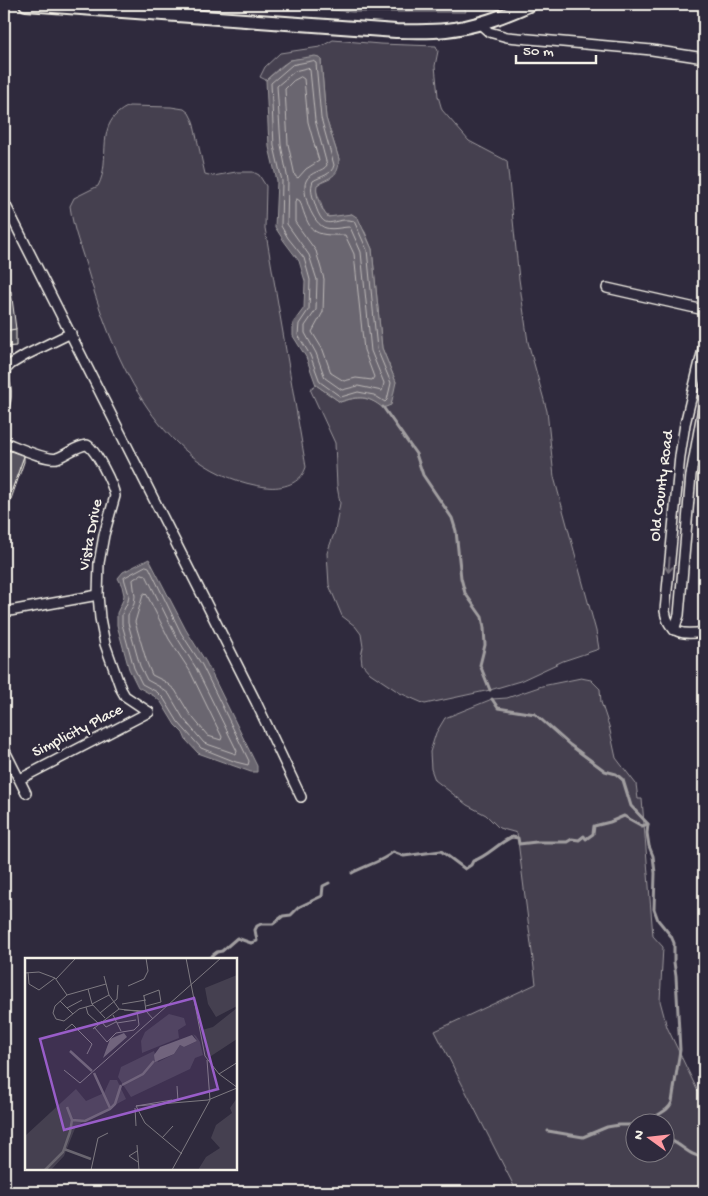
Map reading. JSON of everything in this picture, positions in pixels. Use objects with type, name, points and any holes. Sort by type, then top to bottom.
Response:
[{"type":"main road","points":[[26,4],[369,30],[440,31],[480,24],[530,4]]},
{"type":"street","points":[[480,24],[489,32],[508,38],[652,50],[704,58]]},
{"type":"street","points":[[4,202],[256,702],[301,797]]},
{"type":"street","points":[[607,288],[704,310]]},
{"type":"street","points":[[4,406],[7,394],[4,372],[11,364],[71,333]]},
{"type":"street","name":"Old County Road","points":[[674,630],[669,624],[665,611],[674,518],[686,424],[704,344]]},
{"type":"street","name":"Old County Road","points":[[674,630],[679,615],[691,475],[704,402]]},
{"type":"street","name":"Vista Drive","points":[[4,442],[51,458],[59,457],[84,445],[89,446],[93,450],[115,496],[104,535],[99,563],[98,595],[105,644],[125,696],[149,712]]},
{"type":"street","points":[[4,612],[98,595]]},
{"type":"street","points":[[674,630],[680,633],[704,632]]},
{"type":"street","name":"Simplicity Place","points":[[20,778],[149,712]]},
{"type":"street","points":[[4,749],[26,793]]},
{"type":"shaded area","points":[[275,4],[463,4],[466,12],[352,12]]},
{"type":"shaded area","points":[[333,40],[436,46],[438,51],[435,66],[438,96],[442,110],[469,141],[507,161],[519,279],[528,342],[547,411],[554,477],[596,631],[599,649],[563,661],[520,681],[490,690],[425,704],[400,693],[370,673],[362,664],[363,647],[361,634],[355,626],[342,616],[329,585],[327,553],[335,531],[340,503],[337,486],[335,443],[310,389],[316,385],[340,402],[363,398],[383,407],[396,382],[382,348],[372,249],[365,232],[352,214],[333,218],[325,215],[316,190],[316,185],[330,179],[339,159],[326,118],[321,60],[295,59],[279,68],[266,80],[260,77],[265,67],[280,53],[320,47]]},
{"type":"shaded area","points":[[129,106],[184,109],[189,113],[193,121],[205,174],[213,176],[236,172],[253,172],[259,175],[266,186],[265,228],[306,467],[300,478],[290,484],[266,487],[229,477],[198,460],[171,437],[148,408],[128,376],[112,342],[78,240],[70,206],[74,198],[98,186],[104,164],[107,131],[118,113]]},
{"type":"shaded area","points":[[581,678],[591,680],[600,689],[601,702],[609,726],[616,758],[636,784],[638,799],[642,799],[653,936],[663,947],[660,1001],[667,1027],[704,1104],[704,1192],[517,1192],[435,1031],[536,984],[517,833],[499,828],[486,815],[467,805],[435,780],[431,769],[430,752],[436,733],[445,718],[492,699],[507,698],[542,686]]},
{"type":"water","points":[[315,56],[321,60],[326,118],[339,159],[339,165],[335,173],[317,185],[317,193],[321,206],[328,217],[352,214],[358,218],[372,249],[382,348],[396,382],[391,405],[383,408],[363,398],[340,402],[316,385],[306,357],[293,336],[293,323],[304,308],[305,281],[299,261],[275,227],[277,181],[269,147],[266,80],[290,60]]},
{"type":"water","points":[[149,559],[186,630],[206,662],[257,766],[257,772],[251,772],[198,753],[175,725],[161,702],[138,687],[129,669],[117,625],[117,613],[124,595],[118,578],[123,572]]},
{"type":"building","points":[[4,246],[7,266],[4,267]]},
{"type":"building","points":[[4,283],[5,292],[11,291],[16,329],[4,331]]},
{"type":"building","points":[[5,449],[24,456],[4,512],[4,451]]},
{"type":"waterway","points":[[383,407],[416,454],[423,475],[452,518],[456,531],[461,578],[465,593],[482,617],[485,645],[480,665],[490,690]]},
{"type":"waterway","points":[[492,699],[498,708],[535,714],[570,745],[605,771],[616,774],[623,780],[631,806],[648,824],[647,833],[655,873],[654,909],[658,920],[671,936],[674,943],[680,1050],[672,1102],[667,1109],[660,1114]]},
{"type":"waterway","points":[[352,873],[379,861],[393,852],[404,856],[441,851],[465,869],[473,861],[512,837],[518,838],[519,844],[567,842],[572,839],[579,840],[584,836],[586,839],[593,834],[594,826],[624,816],[642,826],[648,824]]},
{"type":"waterway","points":[[209,958],[217,952],[222,951],[237,938],[251,943],[257,941],[255,930],[257,926],[273,924],[283,916],[291,915],[299,907],[322,896],[323,886],[329,883]]},
{"type":"waterway","points":[[548,1131],[583,1137],[607,1127],[626,1125]]},
{"type":"waterway","points":[[676,1143],[695,1155],[704,1157]]}]
